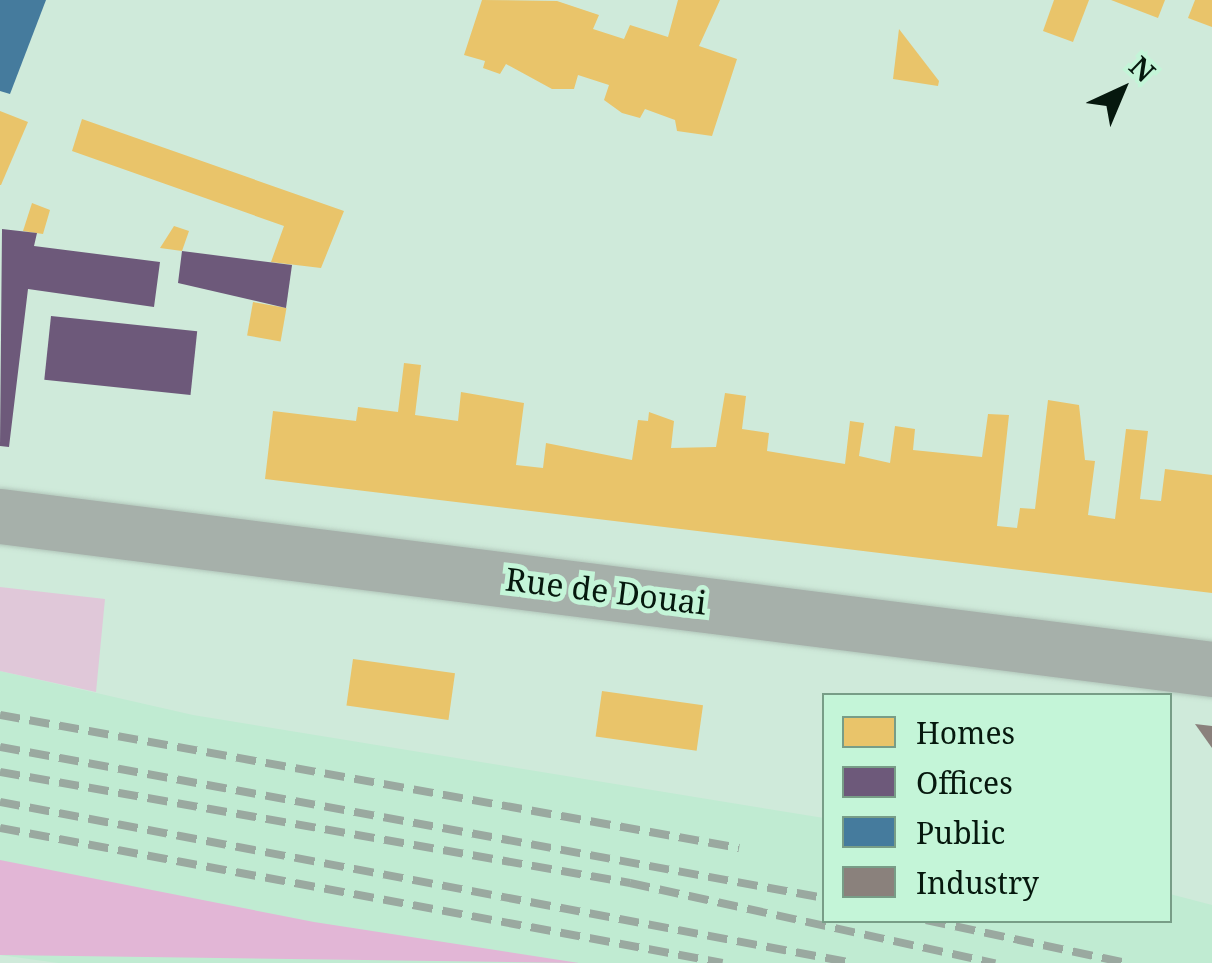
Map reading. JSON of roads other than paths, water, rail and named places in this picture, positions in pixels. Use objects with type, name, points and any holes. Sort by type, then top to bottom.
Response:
[{"type":"street","name":"Rue de Douai","points":[[0,516],[1212,668]]},
{"type":"railway","points":[[0,715],[739,848]]},
{"type":"railway","points":[[0,747],[822,898]]},
{"type":"railway","points":[[0,772],[630,883],[995,963]]},
{"type":"railway","points":[[0,802],[853,963]]},
{"type":"railway","points":[[0,828],[723,963]]},
{"type":"railway","points":[[940,923],[1127,963]]}]
